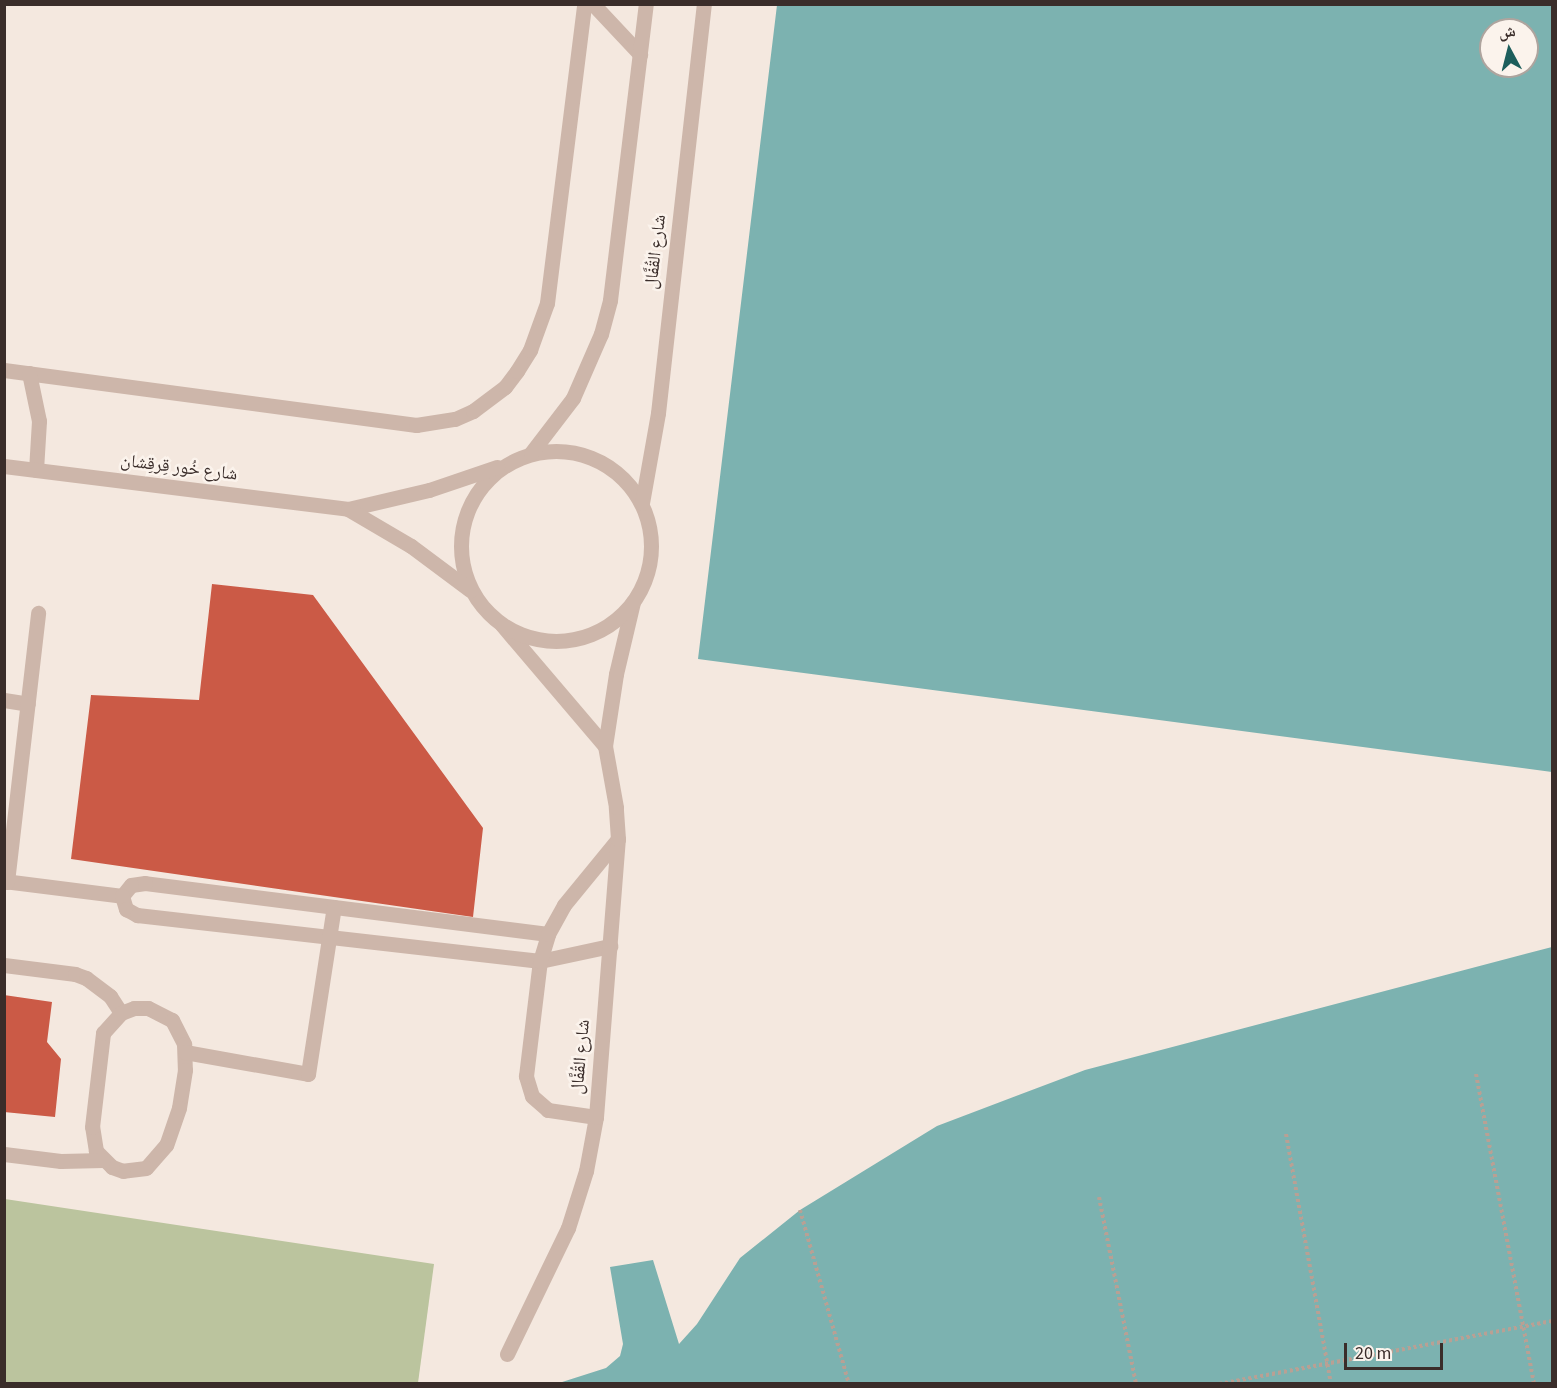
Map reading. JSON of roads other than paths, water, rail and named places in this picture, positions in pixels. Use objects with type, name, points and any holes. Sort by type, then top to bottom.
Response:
[{"type":"street","points":[[4,370],[416,425],[455,419],[490,400],[505,387],[530,350],[547,303],[584,4]]},
{"type":"street","points":[[593,4],[640,54]]},
{"type":"street","points":[[531,453],[573,398],[601,334],[610,300],[646,4]]},
{"type":"street","name":"شارع القُفَّال","points":[[642,503],[658,412],[704,4]]},
{"type":"street","points":[[29,373],[39,421],[36,470]]},
{"type":"street","points":[[502,625],[525,636],[548,641],[572,640],[596,633],[616,620],[633,602],[646,580],[651,554],[650,528],[642,503],[627,482],[607,465],[584,454],[558,450],[531,453],[509,462],[489,477],[473,496],[464,518],[460,550],[462,567],[470,590],[484,609],[502,625],[605,746]]},
{"type":"street","name":"شارع خُور قِرقِشان","points":[[4,466],[348,509],[429,490],[509,462]]},
{"type":"street","name":"شارع خُور قِرقِشان","points":[[348,509],[411,546],[470,590]]},
{"type":"street","name":"شارع القُفَّال","points":[[507,1354],[568,1228],[586,1171],[596,1117],[618,839],[616,807],[605,746],[616,674],[633,602]]},
{"type":"street","points":[[38,614],[28,704],[10,798],[6,881],[122,896]]},
{"type":"street","points":[[4,700],[28,704]]},
{"type":"street","points":[[596,1117],[548,1110],[539,1104],[527,1086],[526,1076],[540,961],[548,934],[564,905],[618,839]]},
{"type":"street","points":[[122,896],[131,885],[145,883],[548,934]]},
{"type":"street","points":[[122,896],[126,909],[137,915],[540,961],[610,946]]},
{"type":"street","points":[[185,1052],[308,1074],[334,907]]},
{"type":"street","points":[[4,965],[75,974],[86,978],[110,996],[121,1013]]},
{"type":"street","points":[[148,1008],[161,1012],[172,1020],[180,1031],[185,1052],[179,1108],[166,1145],[146,1168],[135,1171],[112,1167],[96,1151],[92,1126],[101,1043],[107,1027],[121,1013],[148,1008]]},
{"type":"street","points":[[4,1154],[61,1161],[103,1160]]},
{"type":"water","points":[[777,5],[1552,5],[1552,772],[698,659]]},
{"type":"water","points":[[1552,947],[1552,1383],[559,1383],[606,1368],[620,1356],[623,1344],[610,1267],[653,1260],[679,1344],[697,1324],[740,1258],[800,1210],[937,1126],[1085,1070]]}]
